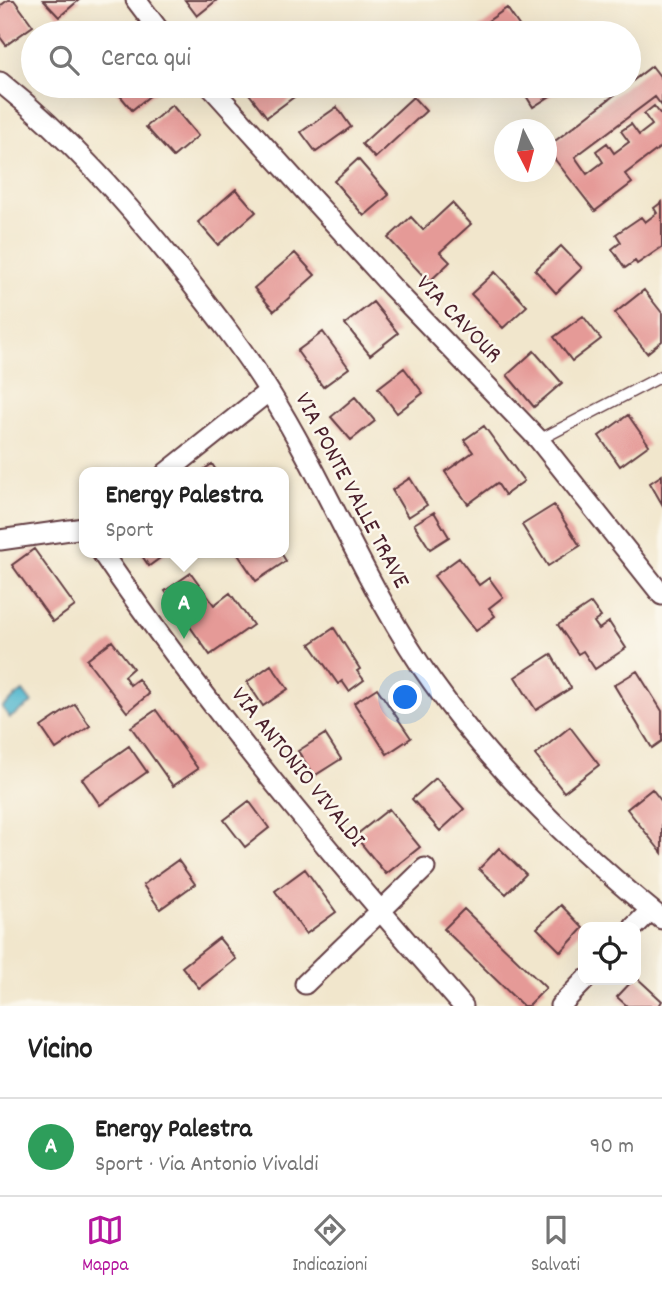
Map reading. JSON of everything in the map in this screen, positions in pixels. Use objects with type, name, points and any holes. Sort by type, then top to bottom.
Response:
[{"type":"street","points":[[136,0],[152,21]]},
{"type":"street","name":"VIA PONTE VALLE TRAVE","points":[[0,82],[23,100],[125,201],[229,332],[269,391],[388,609],[432,682],[488,754],[586,854],[656,914]]},
{"type":"street","name":"VIA CAVOUR","points":[[221,98],[392,287],[539,440],[662,595]]},
{"type":"street","points":[[174,467],[269,391]]},
{"type":"street","points":[[0,540],[79,528]]},
{"type":"street","name":"VIA ANTONIO VIVALDI","points":[[106,558],[254,756],[379,909],[463,1006]]},
{"type":"street","points":[[305,984],[379,909],[425,868]]},
{"type":"street","points":[[560,1006],[580,985]]},
{"type":"lane","points":[[539,440],[662,376]]},
{"type":"water","points":[[23,691],[32,703],[10,718],[2,707]]},
{"type":"building","points":[[8,0],[14,0],[29,21],[21,21],[21,34],[6,45],[0,37],[0,6]]},
{"type":"building","points":[[43,0],[79,0],[59,17]]},
{"type":"building","points":[[185,0],[217,0],[197,16]]},
{"type":"building","points":[[507,8],[516,21],[488,21]]},
{"type":"building","points":[[652,66],[662,79],[662,106],[655,97],[575,157],[587,174],[603,162],[596,151],[607,143],[614,153],[629,142],[621,131],[631,124],[639,135],[652,125],[644,114],[654,106],[662,116],[662,146],[625,174],[632,183],[595,211],[557,162],[557,139],[611,98],[641,98],[641,75]]},
{"type":"building","points":[[122,98],[147,98],[132,110]]},
{"type":"building","points":[[252,98],[293,98],[267,117]]},
{"type":"building","points":[[412,98],[426,111],[375,158],[362,144]]},
{"type":"building","points":[[527,98],[547,98],[533,107]]},
{"type":"building","points":[[172,105],[198,136],[173,157],[146,127]]},
{"type":"building","points":[[337,107],[351,127],[316,152],[301,132]]},
{"type":"building","points":[[358,159],[389,195],[364,216],[334,181]]},
{"type":"building","points":[[236,189],[256,212],[218,245],[198,222]]},
{"type":"building","points":[[662,202],[662,247],[637,264],[635,261],[625,268],[612,249],[621,242],[616,234],[641,217],[645,222],[657,213],[654,208]]},
{"type":"building","points":[[452,203],[471,224],[440,252],[450,262],[429,282],[388,238],[411,217],[423,230]]},
{"type":"building","points":[[561,246],[582,268],[556,293],[535,270]]},
{"type":"building","points":[[295,253],[315,275],[274,311],[254,288]]},
{"type":"building","points":[[495,272],[527,306],[503,328],[471,294]]},
{"type":"building","points":[[644,290],[662,313],[662,341],[647,353],[615,313]]},
{"type":"building","points":[[373,302],[398,333],[370,355],[345,324]]},
{"type":"building","points":[[583,316],[601,339],[572,361],[554,337]]},
{"type":"building","points":[[323,332],[349,368],[323,387],[297,351]]},
{"type":"building","points":[[534,351],[562,383],[534,407],[507,375]]},
{"type":"building","points":[[404,368],[423,393],[397,413],[378,388]]},
{"type":"building","points":[[355,397],[375,421],[351,440],[331,417]]},
{"type":"building","points":[[628,415],[649,445],[620,466],[599,436]]},
{"type":"building","points":[[484,426],[524,481],[505,495],[497,483],[468,504],[445,472],[473,452],[464,440]]},
{"type":"building","points":[[662,475],[662,504],[650,483]]},
{"type":"building","points":[[410,478],[427,505],[408,517],[392,490]]},
{"type":"building","points":[[554,505],[580,546],[548,566],[522,525]]},
{"type":"building","points":[[434,512],[449,537],[430,549],[414,524]]},
{"type":"building","points":[[34,549],[75,606],[53,622],[12,565]]},
{"type":"building","points":[[143,558],[160,558],[149,566]]},
{"type":"building","points":[[240,558],[284,558],[286,561],[256,581]]},
{"type":"building","points":[[459,558],[479,585],[489,578],[503,597],[489,608],[495,616],[476,631],[434,576]]},
{"type":"building","points":[[191,573],[214,605],[230,593],[253,625],[210,655],[165,591]]},
{"type":"building","points":[[591,603],[601,617],[594,622],[599,629],[609,622],[626,648],[595,669],[583,651],[578,654],[558,625]]},
{"type":"building","points":[[334,628],[364,680],[349,691],[342,681],[338,684],[310,644]]},
{"type":"building","points":[[112,641],[133,668],[124,676],[130,685],[138,679],[149,694],[127,712],[87,660]]},
{"type":"building","points":[[551,654],[571,688],[536,710],[515,677]]},
{"type":"building","points":[[271,665],[288,689],[263,706],[247,682]]},
{"type":"building","points":[[637,671],[662,711],[662,741],[652,748],[614,685]]},
{"type":"building","points":[[377,688],[411,738],[387,754],[354,703]]},
{"type":"building","points":[[75,704],[90,726],[56,749],[41,727]]},
{"type":"building","points":[[156,710],[198,769],[173,786],[131,727]]},
{"type":"building","points":[[570,727],[599,765],[564,792],[535,755]]},
{"type":"building","points":[[325,734],[341,759],[314,776],[298,751]]},
{"type":"building","points":[[129,746],[147,772],[100,805],[82,779]]},
{"type":"building","points":[[436,778],[464,809],[440,831],[412,799]]},
{"type":"building","points":[[652,789],[662,802],[662,853],[627,809]]},
{"type":"building","points":[[249,801],[269,828],[245,847],[224,820]]},
{"type":"building","points":[[389,809],[420,847],[386,874],[355,836]]},
{"type":"building","points":[[499,848],[526,874],[506,894],[479,869]]},
{"type":"building","points":[[178,860],[195,884],[160,909],[143,885]]},
{"type":"building","points":[[305,869],[336,912],[306,934],[275,891]]},
{"type":"building","points":[[561,905],[578,923],[578,933],[561,952],[537,928]]},
{"type":"building","points":[[464,909],[546,988],[528,1006],[523,1006],[444,929]]},
{"type":"building","points":[[219,938],[236,959],[199,988],[182,967]]},
{"type":"building","points":[[641,982],[662,1001],[659,1006],[627,1006],[617,997],[628,985],[641,985]]},
{"type":"place","name":"Energy Palestra","points":[[184,639]]}]
